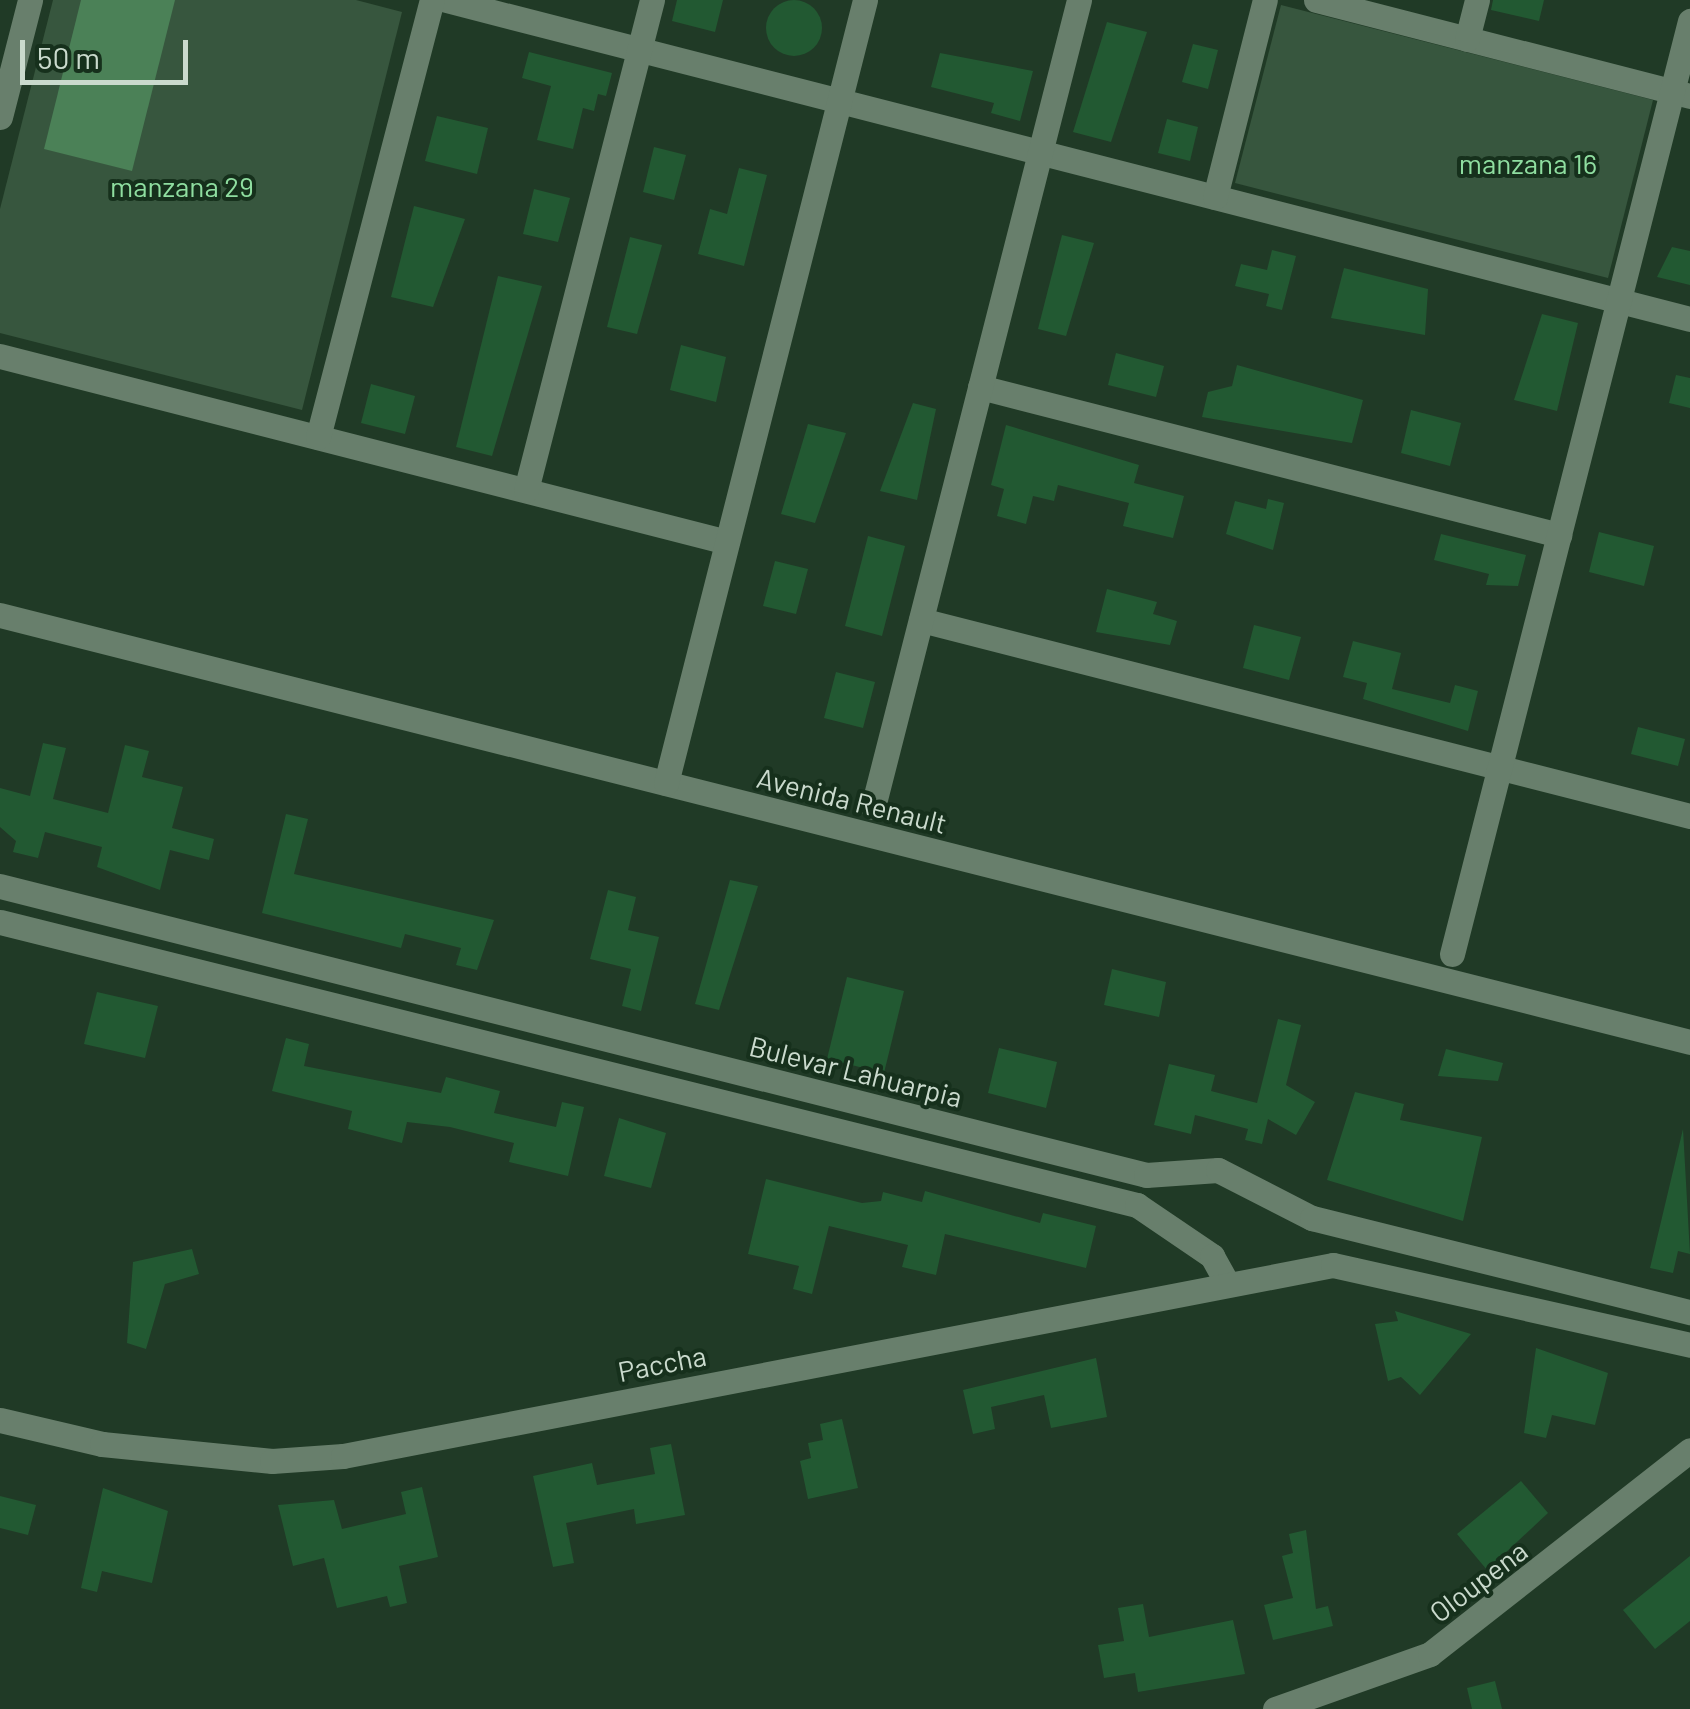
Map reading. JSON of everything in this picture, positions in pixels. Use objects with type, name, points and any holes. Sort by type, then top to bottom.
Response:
[{"type":"street","points":[[0,117],[30,0]]},
{"type":"street","points":[[318,438],[432,0]]},
{"type":"street","points":[[446,0],[1690,319]]},
{"type":"street","points":[[526,490],[652,0]]},
{"type":"street","points":[[666,784],[865,0]]},
{"type":"street","points":[[873,807],[1079,0]]},
{"type":"street","points":[[1215,197],[1265,0]]},
{"type":"street","points":[[1316,0],[1681,94]]},
{"type":"street","points":[[1467,38],[1477,0]]},
{"type":"street","points":[[1452,954],[1619,300],[1681,94],[1690,21]]},
{"type":"street","points":[[0,356],[727,542]]},
{"type":"street","points":[[980,387],[1559,534]]},
{"type":"street","name":"Avenida Renault","points":[[0,615],[1690,1042]]},
{"type":"street","points":[[921,620],[1690,816]]},
{"type":"street","name":"Bulevar Lahuarpia","points":[[0,886],[1146,1176],[1218,1170],[1334,1224],[1690,1312]]},
{"type":"street","points":[[0,922],[1136,1205],[1212,1256],[1226,1283]]},
{"type":"street","points":[[1136,1205],[1146,1176]]},
{"type":"street","points":[[1334,1224],[1341,1252],[1332,1265],[1690,1345]]},
{"type":"street","name":"Paccha","points":[[0,1420],[121,1446],[272,1461],[343,1456],[1332,1265]]},
{"type":"street","name":"Oloupena","points":[[1275,1709],[1430,1654],[1690,1450]]},
{"type":"green space","name":"manzana 29","points":[[53,0],[356,0],[402,12],[302,410],[0,333],[0,209]]},
{"type":"green space","name":"manzana 16","points":[[1281,5],[1653,100],[1608,278],[1235,183]]},
{"type":"shaded area","points":[[81,0],[175,0],[132,171],[44,149]]},
{"type":"building","points":[[677,0],[723,0],[715,32],[672,21]]},
{"type":"building","points":[[794,0],[814,8],[822,28],[814,48],[794,56],[774,48],[766,28],[774,8]]},
{"type":"building","points":[[1493,0],[1544,0],[1539,21],[1491,10]]},
{"type":"building","points":[[1107,22],[1147,32],[1111,142],[1073,132]]},
{"type":"building","points":[[1193,44],[1218,50],[1208,89],[1182,82]]},
{"type":"building","points":[[529,52],[612,73],[606,96],[598,94],[594,111],[583,108],[573,149],[537,140],[551,86],[522,78]]},
{"type":"building","points":[[940,53],[1033,71],[1020,121],[991,113],[994,103],[931,87]]},
{"type":"building","points":[[437,116],[488,128],[477,174],[425,161]]},
{"type":"building","points":[[1167,119],[1198,127],[1190,161],[1158,153]]},
{"type":"building","points":[[654,147],[686,155],[674,200],[643,192]]},
{"type":"building","points":[[739,168],[767,175],[744,266],[698,254],[710,209],[727,214]]},
{"type":"building","points":[[534,189],[570,198],[558,242],[523,234]]},
{"type":"building","points":[[414,206],[465,219],[433,307],[391,297]]},
{"type":"building","points":[[1062,235],[1094,243],[1066,336],[1038,329]]},
{"type":"building","points":[[630,237],[662,245],[637,334],[607,327]]},
{"type":"building","points":[[1672,247],[1690,251],[1690,285],[1657,277]]},
{"type":"building","points":[[1272,250],[1296,256],[1282,310],[1266,306],[1269,294],[1235,286],[1241,264],[1267,270]]},
{"type":"building","points":[[1344,268],[1428,289],[1425,335],[1331,318]]},
{"type":"building","points":[[498,276],[542,286],[492,456],[456,447]]},
{"type":"building","points":[[1542,314],[1578,323],[1557,411],[1514,400]]},
{"type":"building","points":[[681,345],[726,357],[716,402],[670,390]]},
{"type":"building","points":[[1116,353],[1164,366],[1156,397],[1108,385]]},
{"type":"building","points":[[1237,365],[1363,400],[1352,443],[1202,417],[1208,392],[1232,386]]},
{"type":"building","points":[[1676,375],[1690,378],[1690,408],[1669,403]]},
{"type":"building","points":[[371,384],[415,396],[405,434],[361,423]]},
{"type":"building","points":[[913,403],[936,409],[917,500],[880,491]]},
{"type":"building","points":[[1411,410],[1461,423],[1450,466],[1401,453]]},
{"type":"building","points":[[808,424],[846,433],[815,523],[781,514]]},
{"type":"building","points":[[1006,425],[1139,465],[1134,483],[1184,496],[1173,538],[1123,526],[1129,503],[1058,485],[1054,501],[1033,496],[1026,524],[997,516],[1004,489],[991,485]]},
{"type":"building","points":[[1268,499],[1284,503],[1273,550],[1226,534],[1235,501],[1266,509]]},
{"type":"building","points":[[1599,532],[1654,546],[1644,586],[1589,572]]},
{"type":"building","points":[[1441,534],[1526,555],[1518,586],[1486,585],[1489,574],[1434,560]]},
{"type":"building","points":[[868,536],[905,546],[882,636],[845,626]]},
{"type":"building","points":[[775,561],[808,569],[796,614],[763,606]]},
{"type":"building","points":[[1107,589],[1157,602],[1153,614],[1177,621],[1170,645],[1096,632]]},
{"type":"building","points":[[1254,625],[1301,637],[1289,680],[1243,668]]},
{"type":"building","points":[[1353,641],[1401,653],[1392,689],[1450,703],[1455,685],[1478,691],[1468,731],[1363,699],[1367,683],[1343,677]]},
{"type":"building","points":[[836,672],[875,682],[863,728],[824,718]]},
{"type":"building","points":[[1638,727],[1685,739],[1678,766],[1631,754]]},
{"type":"building","points":[[43,743],[66,748],[53,799],[108,813],[125,745],[149,751],[142,777],[183,787],[172,828],[214,839],[209,860],[170,850],[160,890],[97,867],[102,847],[45,832],[38,858],[13,852],[16,841],[0,827],[0,788],[30,796]]},
{"type":"building","points":[[286,814],[308,819],[294,874],[494,920],[477,970],[456,965],[461,948],[405,934],[401,948],[262,913]]},
{"type":"building","points":[[730,880],[758,886],[719,1010],[695,1004]]},
{"type":"building","points":[[608,890],[636,897],[628,930],[659,937],[641,1011],[622,1006],[631,969],[590,959]]},
{"type":"building","points":[[1112,969],[1166,982],[1159,1017],[1104,1005]]},
{"type":"building","points":[[847,977],[904,991],[884,1073],[827,1059]]},
{"type":"building","points":[[97,992],[158,1006],[145,1058],[84,1044]]},
{"type":"building","points":[[1278,1019],[1301,1025],[1286,1085],[1315,1102],[1296,1135],[1268,1119],[1262,1144],[1245,1140],[1248,1129],[1195,1115],[1191,1134],[1154,1125],[1169,1064],[1215,1075],[1211,1091],[1257,1103]]},
{"type":"building","points":[[286,1038],[309,1044],[304,1066],[441,1093],[446,1077],[500,1091],[494,1113],[556,1127],[562,1102],[584,1107],[568,1176],[509,1162],[514,1143],[450,1127],[407,1122],[402,1143],[348,1129],[352,1111],[272,1091]]},
{"type":"building","points":[[999,1048],[1057,1062],[1046,1108],[988,1093]]},
{"type":"building","points":[[1446,1049],[1503,1063],[1498,1081],[1438,1076]]},
{"type":"building","points":[[1355,1092],[1404,1104],[1400,1120],[1482,1137],[1463,1221],[1327,1180]]},
{"type":"building","points":[[619,1118],[666,1133],[651,1188],[604,1176]]},
{"type":"building","points":[[1683,1129],[1690,1254],[1678,1251],[1673,1273],[1650,1268]]},
{"type":"building","points":[[766,1179],[862,1203],[881,1201],[883,1192],[922,1202],[925,1191],[1040,1223],[1043,1213],[1096,1226],[1086,1268],[945,1234],[936,1275],[902,1267],[908,1245],[829,1226],[812,1294],[793,1289],[799,1266],[748,1254]]},
{"type":"building","points":[[192,1249],[199,1274],[165,1284],[146,1349],[127,1343],[133,1262]]},
{"type":"building","points":[[1395,1311],[1471,1334],[1420,1395],[1401,1377],[1388,1381],[1375,1324],[1398,1321]]},
{"type":"building","points":[[1536,1348],[1608,1373],[1595,1425],[1552,1415],[1546,1438],[1524,1433]]},
{"type":"building","points":[[1096,1358],[1107,1417],[1051,1428],[1044,1395],[991,1407],[995,1429],[973,1434],[963,1390]]},
{"type":"building","points":[[842,1419],[858,1488],[808,1499],[800,1461],[811,1458],[808,1443],[823,1440],[820,1424]]},
{"type":"building","points":[[671,1444],[685,1515],[636,1524],[634,1509],[566,1523],[574,1563],[553,1567],[533,1476],[592,1463],[597,1485],[655,1474],[650,1448]]},
{"type":"building","points":[[1521,1481],[1548,1513],[1487,1570],[1457,1534]]},
{"type":"building","points":[[422,1487],[438,1557],[399,1566],[407,1603],[390,1607],[387,1596],[337,1608],[324,1558],[293,1566],[278,1505],[334,1500],[342,1529],[406,1514],[401,1492]]},
{"type":"building","points":[[103,1488],[168,1511],[152,1583],[102,1571],[97,1592],[81,1588]]},
{"type":"building","points":[[0,1496],[36,1505],[28,1535],[0,1528]]},
{"type":"building","points":[[1306,1530],[1316,1609],[1328,1606],[1333,1626],[1273,1640],[1264,1605],[1293,1598],[1282,1556],[1293,1553],[1289,1534]]},
{"type":"building","points":[[1690,1556],[1690,1621],[1655,1649],[1623,1610]]},
{"type":"building","points":[[1143,1604],[1149,1637],[1233,1620],[1245,1674],[1138,1692],[1135,1673],[1104,1678],[1098,1645],[1124,1641],[1118,1608]]},
{"type":"building","points":[[1495,1681],[1502,1709],[1472,1709],[1467,1688]]}]
